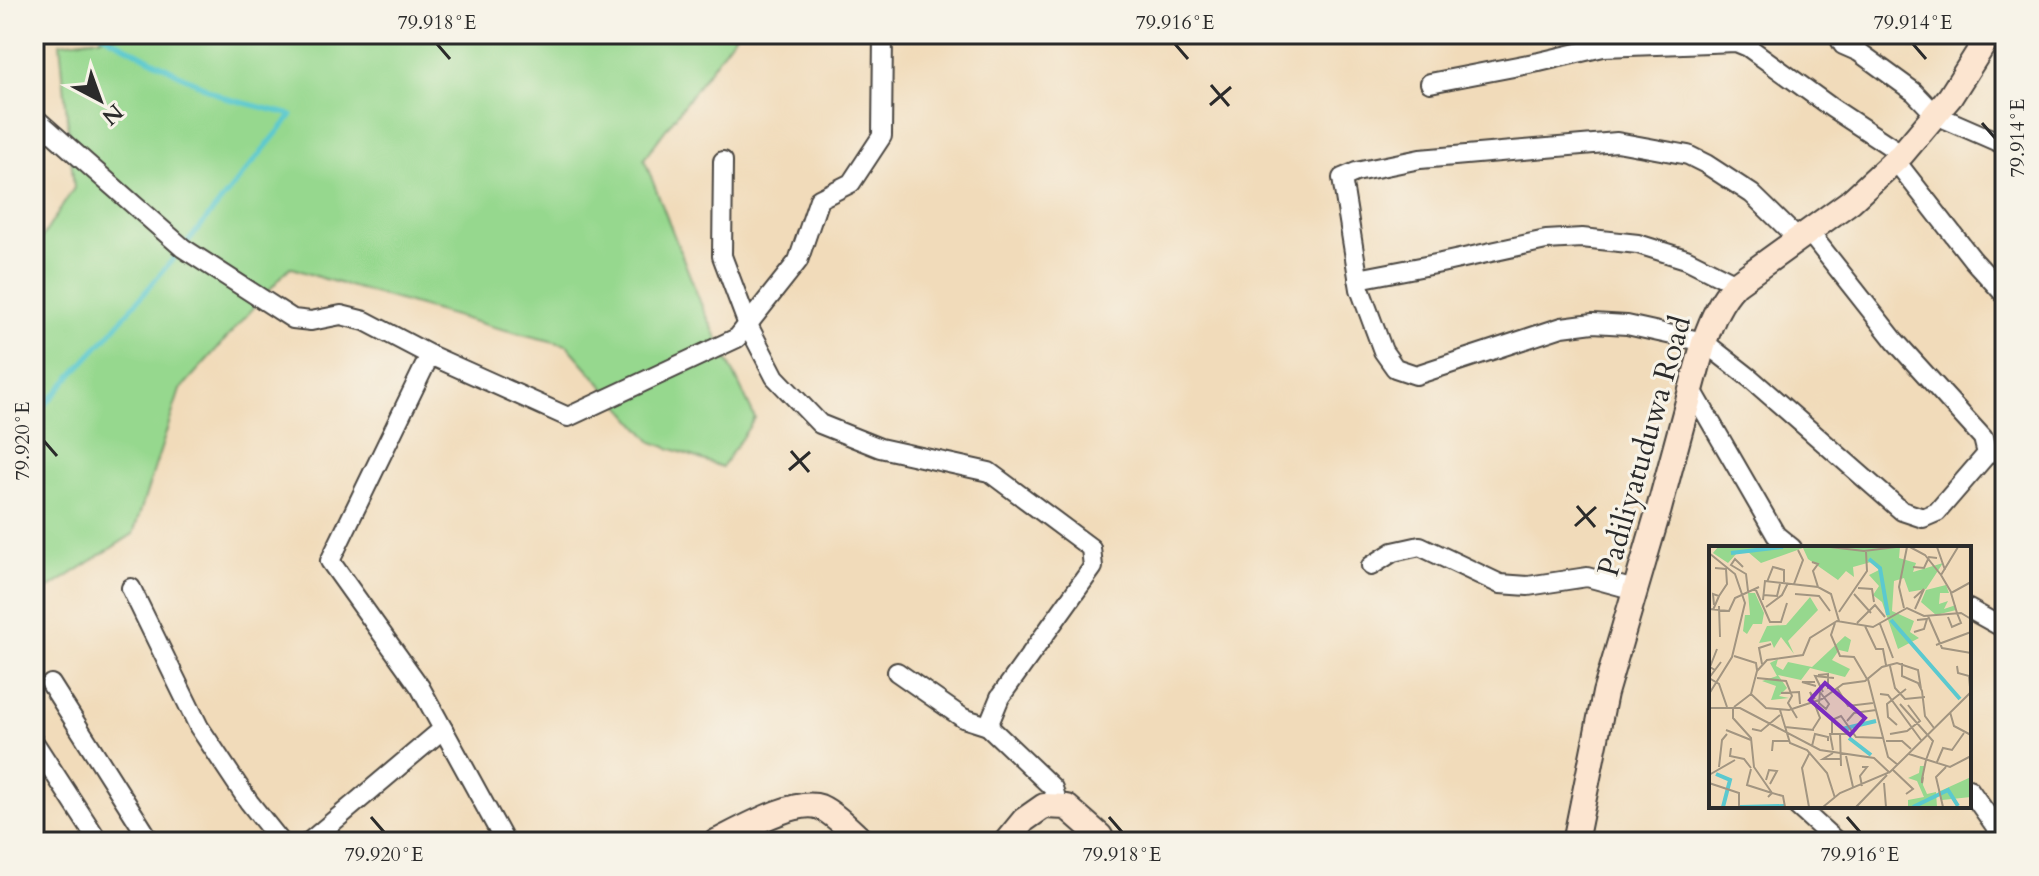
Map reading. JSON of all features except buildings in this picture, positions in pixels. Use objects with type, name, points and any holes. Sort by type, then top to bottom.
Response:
[{"type":"street","points":[[34,117],[183,248],[293,319],[311,321],[341,315],[365,321],[430,355],[568,417],[737,338],[748,325],[798,261],[819,199],[851,183],[882,136],[883,34]]},
{"type":"street","points":[[1837,34],[1843,45],[1859,52],[1914,92],[1936,115],[2005,145]]},
{"type":"street","name":"Padiliyatuduwa Road","points":[[1575,842],[1605,693],[1712,320],[1725,295],[1736,284],[1851,201],[1898,157],[1950,97],[1990,34]]},
{"type":"street","points":[[1430,83],[1603,47],[1736,42],[1748,47],[1898,157],[1973,260],[2005,295]]},
{"type":"street","points":[[1617,142],[1688,155],[1706,164],[1752,194],[1803,236],[1983,438],[1987,454],[1937,512],[1923,518],[1902,511],[1750,378],[1704,342],[1627,325],[1593,323],[1562,327],[1416,375],[1395,368],[1383,351],[1360,289],[1342,178],[1356,172],[1435,157],[1617,142]]},
{"type":"street","points":[[723,161],[722,256],[748,325],[775,377],[820,424],[880,448],[989,472],[1091,548],[1093,567],[1000,697],[988,726]]},
{"type":"street","points":[[1358,279],[1546,240],[1582,238],[1638,244],[1686,259],[1736,284]]},
{"type":"street","points":[[430,355],[330,561],[413,676],[505,842]]},
{"type":"street","points":[[1691,388],[1776,535],[1790,546]]},
{"type":"street","points":[[1371,566],[1393,552],[1420,546],[1500,584],[1528,586],[1587,577],[1635,590]]},
{"type":"street","points":[[131,588],[199,727],[249,802],[281,842]]},
{"type":"street","points":[[1971,610],[2005,629]]},
{"type":"street","points":[[897,672],[963,718],[988,726],[1053,788],[1059,807]]},
{"type":"street","points":[[51,684],[151,842]]},
{"type":"street","points":[[309,842],[443,729]]},
{"type":"street","points":[[34,742],[99,842]]},
{"type":"street","points":[[1971,792],[2005,840]]},
{"type":"street","points":[[716,842],[791,807],[806,805],[821,807],[863,842]]},
{"type":"street","points":[[1006,842],[1024,820],[1044,806],[1067,807],[1103,842]]},
{"type":"street","points":[[1799,808],[1837,842]]},
{"type":"street","points":[[34,837],[38,842]]},
{"type":"green space","points":[[128,34],[736,34],[644,159],[701,304],[755,418],[722,467],[652,442],[567,345],[493,327],[290,267],[180,390],[133,534],[34,598],[34,250],[74,188],[60,43]]},
{"type":"waterway","points":[[102,34],[225,98],[292,115],[186,244]]},
{"type":"waterway","points":[[34,417],[179,252]]}]
